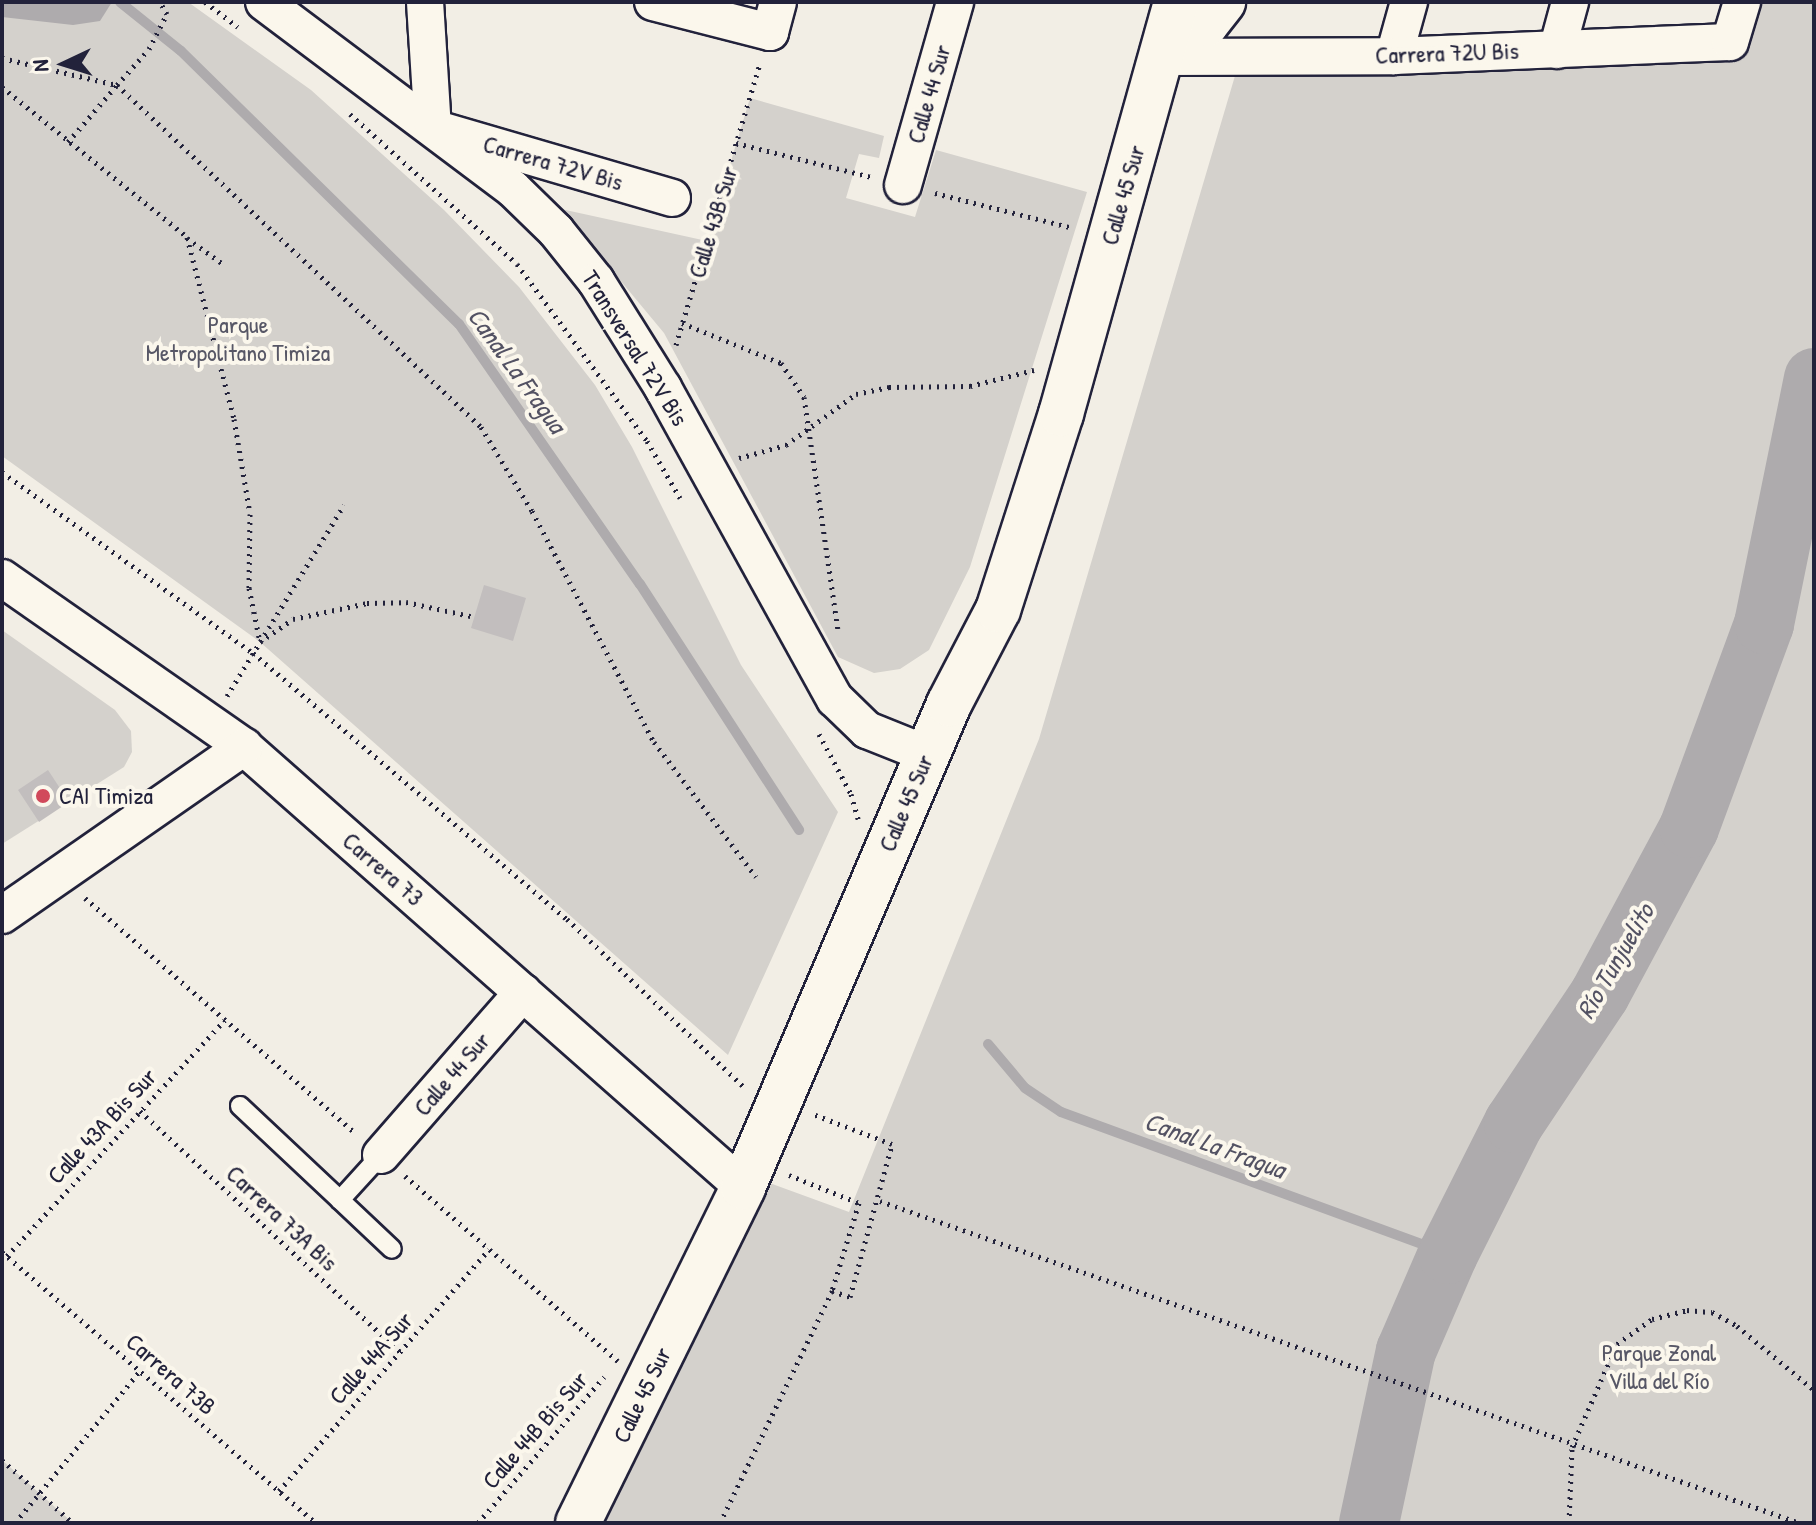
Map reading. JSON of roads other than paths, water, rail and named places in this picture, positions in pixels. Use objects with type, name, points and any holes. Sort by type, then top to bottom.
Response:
[{"type":"street","points":[[425,2],[433,128]]},
{"type":"street","points":[[653,2],[774,17]]},
{"type":"street","name":"Calle 44 Sur","points":[[903,185],[955,2]]},
{"type":"street","name":"Calle 45 Sur","points":[[578,1523],[749,1174],[927,754],[998,610],[1163,57],[1176,2]]},
{"type":"street","points":[[1163,57],[1206,24],[1223,2]]},
{"type":"street","points":[[1394,56],[1409,2]]},
{"type":"street","points":[[1557,50],[1570,2]]},
{"type":"street","name":"Carrera 72U Bis","points":[[1163,57],[1394,56],[1730,42],[1742,2]]},
{"type":"street","name":"Transversal 72V Bis","points":[[253,15],[433,128],[513,189],[556,231],[596,281],[663,388],[819,668],[853,719],[884,739],[927,754]]},
{"type":"street","name":"Carrera 72V Bis","points":[[433,128],[672,198]]},
{"type":"street","name":"Carrera 73","points":[[2,578],[244,747],[523,992],[749,1174]]},
{"type":"street","points":[[2,915],[244,747]]},
{"type":"street","name":"Calle 44 Sur","points":[[381,1155],[523,992]]},
{"type":"lane","points":[[240,1106],[392,1249]]},
{"type":"lane","points":[[340,1200],[381,1155]]},
{"type":"waterway","name":"Canal La Fragua","points":[[120,2],[181,51],[459,324],[640,584],[799,830]]},
{"type":"waterway","name":"Río Tunjuelito","points":[[1369,1523],[1406,1351],[1448,1254],[1514,1123],[1600,994],[1689,828],[1764,624],[1814,378]]},
{"type":"waterway","name":"Canal La Fragua","points":[[988,1044],[1025,1088],[1061,1112],[1448,1254]]},
{"type":"place","name":"CAI Timiza","points":[[43,796]]},
{"type":"park label","name":"Parque Metropolitano Timiza","points":[[238,339]]},
{"type":"park label","name":"Parque Zonal Villa del Río","points":[[1659,1367]]}]
